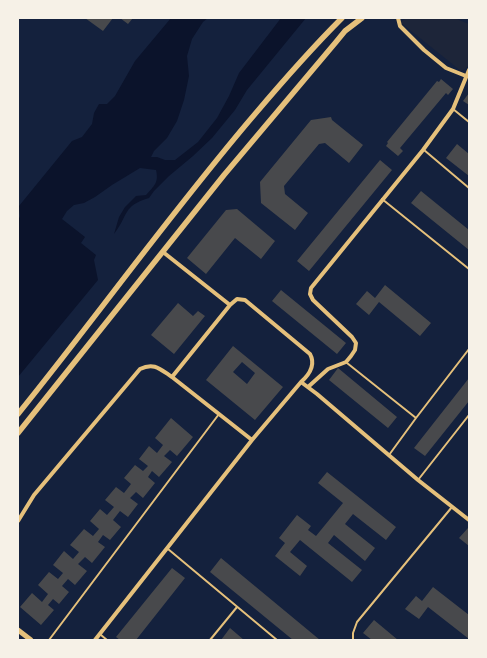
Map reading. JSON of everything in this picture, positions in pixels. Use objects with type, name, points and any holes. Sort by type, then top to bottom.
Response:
[{"type":"main road","points":[[18,414],[230,143],[291,72],[342,18]]},
{"type":"main road","points":[[18,433],[224,175],[345,31],[362,18]]},
{"type":"street","points":[[398,18],[400,26],[424,50],[446,68],[466,76]]},
{"type":"street","points":[[308,387],[328,368],[346,362],[355,350],[356,343],[352,337],[313,300],[310,296],[310,291],[454,109],[469,70]]},
{"type":"street","points":[[163,252],[230,305]]},
{"type":"street","points":[[95,640],[252,440],[306,377],[312,366],[313,360],[310,354],[245,300],[237,299],[230,305],[172,377]]},
{"type":"street","points":[[18,521],[34,495],[140,369],[147,366],[153,366],[172,377],[252,440]]},
{"type":"street","points":[[301,382],[418,480],[469,520]]},
{"type":"street","points":[[18,630],[31,640]]},
{"type":"lane","points":[[454,109],[469,122]]},
{"type":"lane","points":[[423,150],[469,188]]},
{"type":"lane","points":[[382,199],[469,269]]},
{"type":"lane","points":[[389,455],[469,349]]},
{"type":"lane","points":[[346,362],[416,418]]},
{"type":"lane","points":[[49,640],[219,414]]},
{"type":"lane","points":[[418,480],[469,415]]},
{"type":"lane","points":[[353,640],[357,622],[452,507]]},
{"type":"lane","points":[[167,548],[277,640]]},
{"type":"lane","points":[[210,640],[237,607]]},
{"type":"lane","points":[[100,634],[107,640]]},
{"type":"shaded area","points":[[171,18],[208,18],[203,22],[192,39],[187,56],[189,76],[184,100],[177,121],[167,138],[154,151],[151,157],[157,157],[165,160],[175,160],[198,142],[217,118],[239,73],[281,18],[306,18],[247,90],[235,110],[212,138],[169,176],[149,198],[134,204],[127,212],[114,234],[119,217],[125,207],[136,196],[146,195],[153,187],[157,178],[156,170],[140,168],[95,197],[84,203],[74,205],[67,211],[62,219],[85,237],[81,243],[96,255],[94,260],[98,280],[18,377],[19,206],[72,141],[82,137],[92,124],[94,113],[99,104],[107,104],[115,96],[135,61]]},
{"type":"shaded area","points":[[407,18],[454,18],[469,24],[469,65],[461,71],[400,22]]},
{"type":"building","points":[[85,18],[113,18],[103,31]]},
{"type":"building","points":[[120,18],[133,18],[128,24]]},
{"type":"building","points":[[441,79],[453,89],[448,95],[446,93],[400,148],[403,151],[398,156],[386,146],[388,143],[387,142],[437,81],[439,82]]},
{"type":"building","points":[[469,93],[469,105],[463,101]]},
{"type":"building","points":[[331,117],[332,120],[363,145],[349,163],[325,143],[319,144],[284,186],[285,194],[308,213],[295,230],[261,203],[260,182],[311,120]]},
{"type":"building","points":[[457,144],[469,154],[469,176],[446,158]]},
{"type":"building","points":[[380,160],[392,170],[309,271],[297,261]]},
{"type":"building","points":[[421,191],[469,230],[469,250],[411,203]]},
{"type":"building","points":[[237,209],[275,241],[261,259],[235,238],[206,274],[187,258],[226,210]]},
{"type":"building","points":[[385,285],[431,323],[420,336],[379,302],[369,315],[356,304],[367,291],[375,298]]},
{"type":"building","points":[[281,290],[346,343],[337,354],[272,301]]},
{"type":"building","points":[[178,303],[193,316],[198,311],[205,316],[174,354],[151,335]]},
{"type":"building","points":[[233,346],[283,387],[255,420],[206,380]],"holes":[[[242,362],[255,373],[247,384],[233,372]]]},
{"type":"building","points":[[338,368],[397,417],[388,428],[329,380]]},
{"type":"building","points":[[469,378],[469,401],[425,456],[414,448]]},
{"type":"building","points":[[171,418],[193,437],[177,456],[170,450],[164,456],[172,462],[159,477],[152,471],[148,477],[155,483],[143,498],[136,492],[130,498],[138,504],[128,517],[120,511],[113,520],[121,527],[110,540],[103,535],[98,542],[105,547],[92,563],[85,557],[78,564],[87,571],[75,585],[68,579],[62,586],[69,592],[59,604],[53,599],[48,605],[54,610],[41,625],[20,607],[32,593],[42,602],[48,594],[38,585],[49,572],[58,579],[63,573],[53,565],[64,551],[73,559],[79,552],[70,545],[84,529],[93,536],[99,529],[90,521],[100,509],[107,515],[114,507],[105,500],[116,487],[124,493],[131,484],[124,478],[135,465],[143,471],[148,466],[139,459],[149,446],[157,453],[163,445],[155,438]]},
{"type":"building","points":[[327,472],[396,527],[386,540],[353,514],[345,524],[375,548],[365,561],[334,535],[328,543],[362,570],[352,582],[300,540],[290,552],[307,566],[300,576],[275,556],[285,543],[279,538],[297,515],[311,526],[308,530],[316,536],[343,503],[318,483]]},
{"type":"building","points":[[468,528],[469,529],[469,546],[459,538]]},
{"type":"building","points":[[221,558],[320,640],[293,640],[210,572]]},
{"type":"building","points":[[172,568],[185,578],[136,640],[120,640],[116,637]]},
{"type":"building","points":[[433,587],[469,615],[469,639],[428,607],[419,619],[405,609],[416,596],[422,601]]},
{"type":"building","points":[[374,620],[398,640],[372,640],[363,633]]},
{"type":"building","points":[[230,628],[244,640],[221,640]]}]
